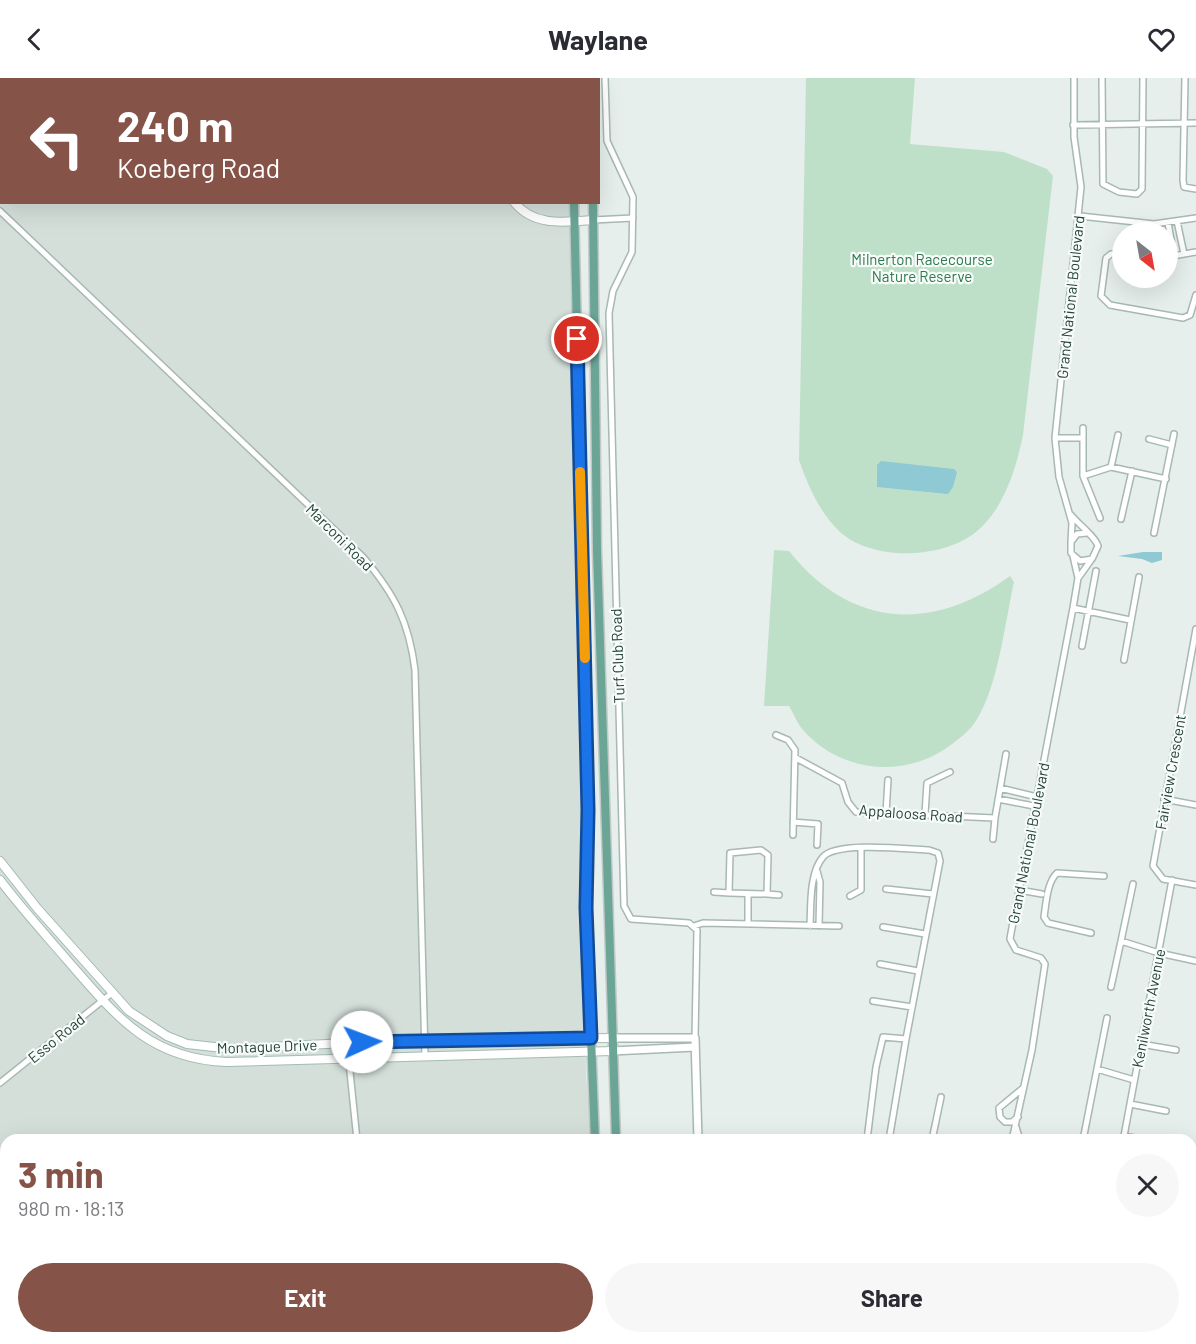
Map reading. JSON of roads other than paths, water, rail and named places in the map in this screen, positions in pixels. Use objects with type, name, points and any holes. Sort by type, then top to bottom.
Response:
[{"type":"main road","points":[[515,204],[527,214],[540,220],[593,219]]},
{"type":"main road","points":[[574,204],[588,810],[586,908],[595,1134]]},
{"type":"main road","points":[[593,204],[597,550],[616,1134]]},
{"type":"main road","name":"Montague Drive","points":[[0,861],[129,1011],[167,1036],[194,1045],[232,1049],[424,1040],[612,1038]]},
{"type":"main road","name":"Montague Drive","points":[[0,880],[102,1001],[137,1034],[162,1049],[197,1060],[227,1062],[612,1051]]},
{"type":"street","name":"Turf Club Road","points":[[605,78],[607,141],[632,191],[633,218],[632,252],[613,291],[609,313],[624,906],[631,919],[689,923],[694,926]]},
{"type":"street","name":"Grand National Boulevard","points":[[1071,542],[1070,514],[1061,488],[1056,439],[1080,216],[1081,187],[1073,125],[1074,78]]},
{"type":"street","points":[[1102,78],[1103,184],[1119,192],[1137,194],[1141,192],[1143,185],[1143,78]]},
{"type":"street","points":[[1185,78],[1184,187],[1196,189]]},
{"type":"street","points":[[1073,125],[1196,123]]},
{"type":"street","name":"Marconi Road","points":[[0,211],[364,558],[395,600],[406,622],[415,670],[425,1056]]},
{"type":"street","points":[[1080,216],[1131,222]]},
{"type":"street","points":[[593,219],[633,218]]},
{"type":"street","points":[[1172,222],[1196,218]]},
{"type":"street","points":[[1177,221],[1184,254]]},
{"type":"street","points":[[1178,255],[1196,252]]},
{"type":"street","points":[[1112,254],[1106,258],[1101,296],[1110,305],[1183,318],[1190,315],[1196,295]]},
{"type":"street","points":[[1083,428],[1083,476],[1100,518]]},
{"type":"street","points":[[1154,533],[1174,434]]},
{"type":"street","points":[[1111,467],[1118,435]]},
{"type":"street","points":[[1056,439],[1082,440]]},
{"type":"street","points":[[1149,439],[1172,445]]},
{"type":"street","points":[[1083,476],[1111,467],[1166,478]]},
{"type":"street","points":[[1121,519],[1132,471]]},
{"type":"street","name":"Grand National Boulevard","points":[[1070,514],[1087,533]]},
{"type":"street","points":[[1087,533],[1095,538],[1098,546],[1092,559],[1083,561],[1072,556],[1071,542],[1077,534],[1087,533]]},
{"type":"street","name":"Grand National Boulevard","points":[[1014,1134],[1045,964],[1041,957],[1016,950],[1010,939],[1078,578],[1072,556]]},
{"type":"street","name":"Grand National Boulevard","points":[[1078,578],[1092,559]]},
{"type":"street","points":[[1083,646],[1096,571]]},
{"type":"street","points":[[1124,660],[1139,577]]},
{"type":"street","points":[[1073,608],[1130,620]]},
{"type":"street","name":"Fairview Crescent","points":[[1172,880],[1160,877],[1153,866],[1196,629]]},
{"type":"street","points":[[777,735],[788,740],[795,750],[793,835]]},
{"type":"street","points":[[993,839],[1006,754]]},
{"type":"street","name":"Appaloosa Road","points":[[796,758],[842,783],[854,810],[995,818]]},
{"type":"street","points":[[925,814],[927,783],[950,772]]},
{"type":"street","points":[[886,813],[888,780]]},
{"type":"street","points":[[1000,788],[1036,797]]},
{"type":"street","points":[[998,799],[1034,806]]},
{"type":"street","points":[[1164,799],[1196,805]]},
{"type":"street","points":[[793,822],[818,824],[817,845]]},
{"type":"street","points":[[850,896],[861,890],[861,848]]},
{"type":"street","points":[[810,926],[813,884],[822,858],[826,854],[861,848],[929,850],[938,853],[940,861],[918,971],[890,1134]]},
{"type":"street","points":[[729,893],[730,853],[761,850],[768,855],[767,894]]},
{"type":"street","points":[[817,871],[820,882],[819,926]]},
{"type":"street","points":[[1091,933],[1048,923],[1044,917],[1047,897],[1055,874],[1104,876]]},
{"type":"street","points":[[1172,880],[1196,885]]},
{"type":"street","name":"Kenilworth Avenue","points":[[1124,1134],[1172,880]]},
{"type":"street","points":[[1112,987],[1133,884]]},
{"type":"street","points":[[886,889],[933,894]]},
{"type":"street","points":[[1019,890],[1042,894]]},
{"type":"street","points":[[714,892],[779,895]]},
{"type":"street","points":[[748,894],[748,924]]},
{"type":"street","points":[[698,1134],[695,1038],[699,934],[694,926],[703,923],[839,926]]},
{"type":"street","points":[[883,927],[925,934]]},
{"type":"street","points":[[1121,941],[1159,953],[1196,961]]},
{"type":"street","points":[[880,964],[918,971]]},
{"type":"street","name":"Esso Road","points":[[0,1083],[112,993]]},
{"type":"street","points":[[873,1001],[912,1007]]},
{"type":"street","points":[[1084,1134],[1107,1018]]},
{"type":"street","points":[[868,1134],[880,1042],[883,1037],[906,1039]]},
{"type":"street","points":[[612,1038],[695,1038]]},
{"type":"street","points":[[347,1043],[356,1134]]},
{"type":"street","points":[[1141,1044],[1176,1050]]},
{"type":"street","points":[[612,1051],[695,1047]]},
{"type":"street","points":[[1097,1068],[1134,1080]]},
{"type":"street","points":[[1018,1117],[1012,1122],[1005,1122],[1000,1117],[999,1108],[1023,1088]]},
{"type":"street","points":[[933,1134],[941,1097]]},
{"type":"street","points":[[1130,1104],[1166,1111]]},
{"type":"street","points":[[1016,1126],[1018,1134]]},
{"type":"street","points":[[951,1344],[956,1344]]},
{"type":"water","points":[[881,461],[954,469],[957,472],[953,487],[948,494],[877,487],[877,465]]},
{"type":"water","points":[[1162,552],[1162,560],[1152,563],[1142,559],[1118,556]]},
{"type":"park label","name":"Milnerton Racecourse Nature Reserve","points":[[922,268]]}]
